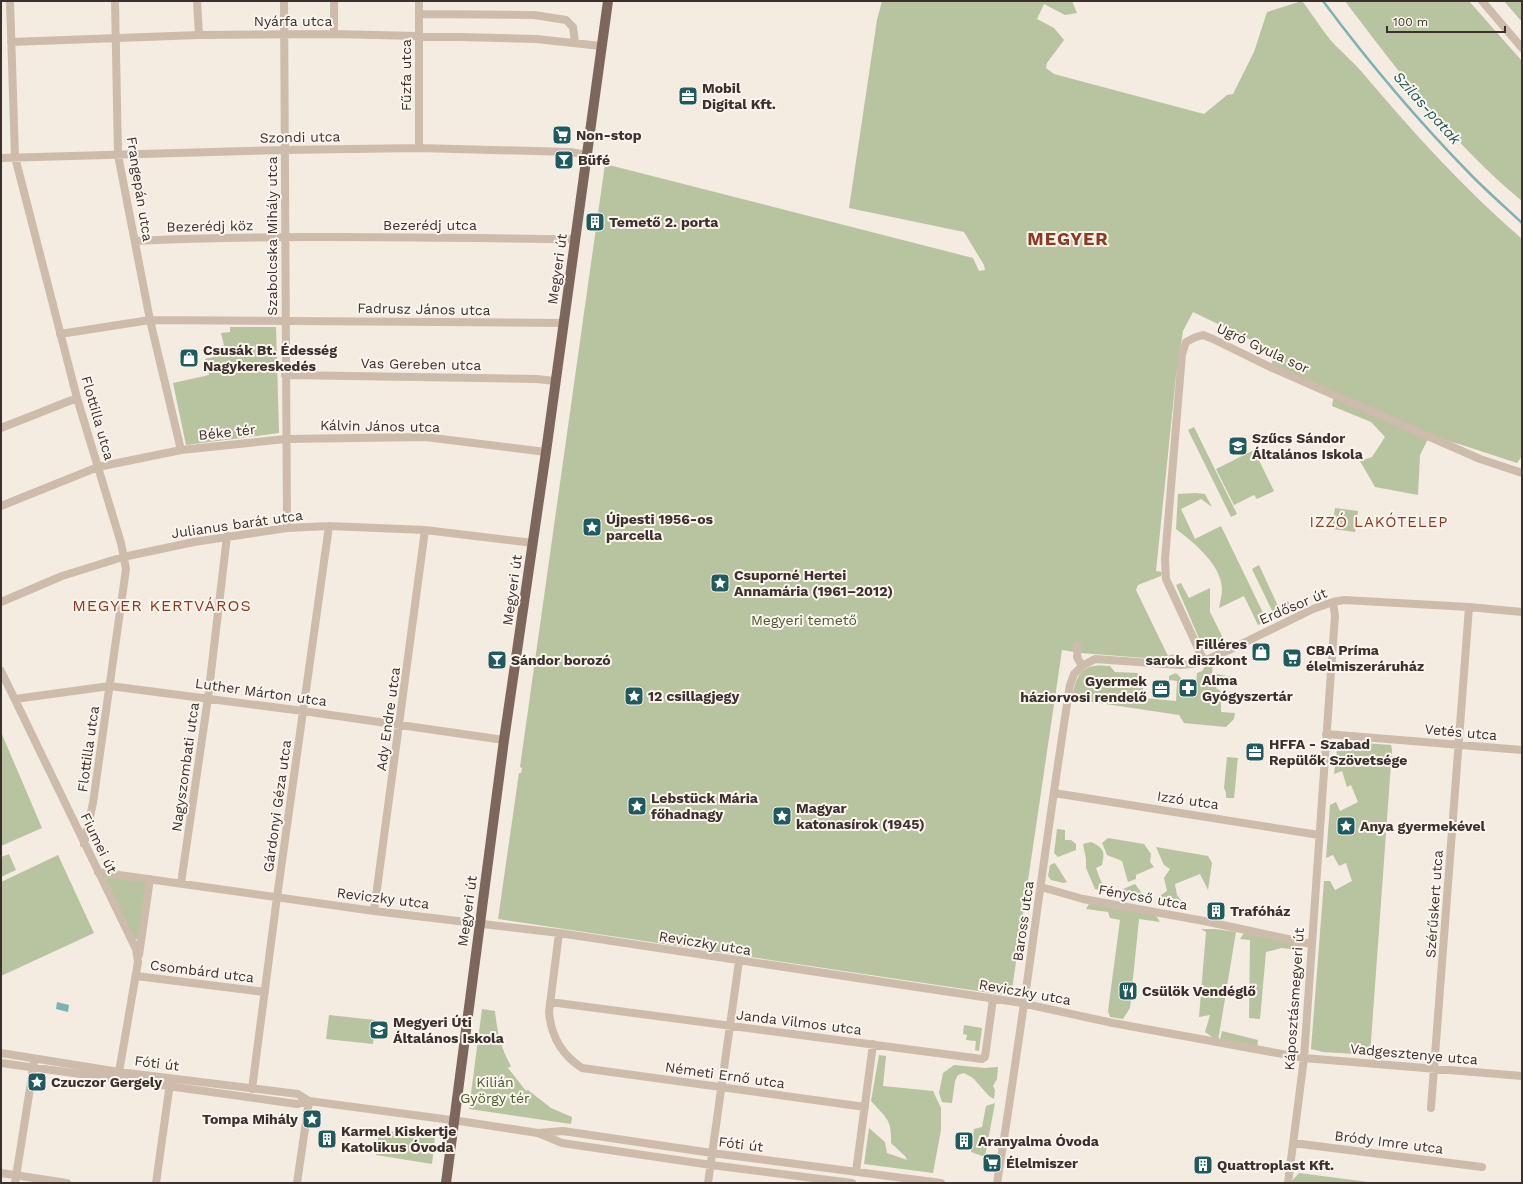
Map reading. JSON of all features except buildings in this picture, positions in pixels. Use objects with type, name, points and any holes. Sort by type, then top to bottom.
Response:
[{"type":"main road","name":"Megyeri út","points":[[446,1183],[504,740],[546,452],[608,1]]},
{"type":"street","name":"Flottilla utca","points":[[10,1],[14,157],[60,334],[126,569],[90,821],[84,844]]},
{"type":"street","name":"Frangepán utca","points":[[115,1],[118,155],[150,320],[164,379]]},
{"type":"street","points":[[197,1],[199,35]]},
{"type":"street","name":"Szabolcska Mihály utca","points":[[284,1],[285,375]]},
{"type":"street","points":[[334,1],[334,34]]},
{"type":"street","name":"Fűzfa utca","points":[[419,1],[419,148]]},
{"type":"street","points":[[1482,1],[1522,48]]},
{"type":"street","points":[[419,14],[534,15],[566,20],[574,27],[574,42]]},
{"type":"street","name":"Nyárfa utca","points":[[11,42],[199,35],[334,34],[536,39],[601,46]]},
{"type":"street","name":"Szondi utca","points":[[1,158],[284,150],[419,148],[570,152],[586,155]]},
{"type":"street","name":"Bezerédj utca","points":[[285,237],[575,239]]},
{"type":"street","name":"Bezerédj köz","points":[[135,241],[186,238],[285,237]]},
{"type":"street","points":[[60,334],[150,320],[285,320]]},
{"type":"street","name":"Fadrusz János utca","points":[[285,320],[563,323]]},
{"type":"street","name":"Ugró Gyula sor","points":[[1204,661],[1166,579],[1165,559],[1182,362],[1186,342],[1203,335],[1270,367],[1480,459],[1522,473]]},
{"type":"street","points":[[285,375],[287,528]]},
{"type":"street","name":"Vas Gereben utca","points":[[285,375],[556,380]]},
{"type":"street","name":"Béke tér","points":[[164,379],[181,450],[286,439]]},
{"type":"street","points":[[2,425],[78,398]]},
{"type":"street","name":"Kálvin János utca","points":[[286,439],[425,437],[546,452]]},
{"type":"street","points":[[1,506],[98,467],[181,450]]},
{"type":"street","name":"Julianus barát utca","points":[[1,602],[62,576],[123,557],[227,536],[287,528],[329,526],[425,530],[532,543]]},
{"type":"street","name":"Gárdonyi Géza utca","points":[[252,1089],[277,897],[329,526]]},
{"type":"street","name":"Ady Endre utca","points":[[374,910],[425,530]]},
{"type":"street","name":"Nagyszombati utca","points":[[181,883],[208,698],[227,536]]},
{"type":"street","name":"Erdősor út","points":[[1082,666],[1095,659],[1180,665],[1204,661],[1313,609],[1333,602],[1356,600],[1522,612]]},
{"type":"street","name":"Káposztásmegyeri út","points":[[1288,1183],[1304,1058],[1335,616],[1333,602]]},
{"type":"street","name":"Szérűskert utca","points":[[1431,1108],[1469,607]]},
{"type":"street","points":[[1078,645],[1077,657],[1082,666]]},
{"type":"street","name":"Baross utca","points":[[997,1183],[1025,1004],[1070,685],[1074,674],[1082,666]]},
{"type":"street","name":"Fiumei út","points":[[1,671],[84,844],[133,941],[138,962]]},
{"type":"street","name":"Luther Márton utca","points":[[15,699],[110,686],[303,711],[504,740]]},
{"type":"street","name":"Vetés utca","points":[[1326,734],[1522,750]]},
{"type":"street","name":"Izzó utca","points":[[1054,793],[1319,835]]},
{"type":"street","name":"Reviczky utca","points":[[98,872],[374,910],[559,933],[993,999],[1025,1004],[1113,1023],[1304,1058]]},
{"type":"street","name":"Fiumei út","points":[[119,1072],[136,976],[150,879]]},
{"type":"street","name":"Fénycső utca","points":[[1041,887],[1083,899],[1204,921],[1311,944]]},
{"type":"street","points":[[550,1002],[559,933]]},
{"type":"street","points":[[708,1183],[739,961]]},
{"type":"street","name":"Csombárd utca","points":[[136,976],[265,992]]},
{"type":"street","name":"Janda Vilmos utca","points":[[550,1002],[984,1058],[993,999]]},
{"type":"street","name":"Németi Ernő utca","points":[[550,1002],[550,1023],[557,1041],[566,1056],[582,1068],[865,1107]]},
{"type":"street","points":[[856,1172],[873,1044]]},
{"type":"street","name":"Fóti út","points":[[1,1053],[119,1072],[298,1094],[309,1101]]},
{"type":"street","points":[[16,1179],[35,1058]]},
{"type":"street","name":"Vadgesztenye utca","points":[[1304,1058],[1522,1076]]},
{"type":"street","name":"Fóti út","points":[[1,1063],[297,1104],[309,1101],[454,1120],[538,1133],[562,1142],[711,1165],[852,1183]]},
{"type":"street","points":[[156,1183],[171,1078]]},
{"type":"street","points":[[297,1183],[309,1101]]},
{"type":"street","name":"Fóti út","points":[[538,1133],[563,1131],[712,1154],[941,1183]]},
{"type":"street","name":"Bródy Imre utca","points":[[1293,1143],[1482,1167]]},
{"type":"street","points":[[1,1173],[16,1179],[67,1183]]},
{"type":"green space","name":"Megyeri temető","points":[[882,1],[1072,1],[1077,13],[1065,15],[1044,4],[1037,19],[1054,28],[1064,40],[1047,63],[1046,68],[1054,74],[1204,114],[1227,95],[1233,94],[1254,52],[1267,12],[1302,1],[1332,42],[1361,71],[1418,137],[1479,200],[1522,239],[1522,456],[1517,463],[1459,444],[1429,437],[1420,455],[1418,495],[1375,487],[1360,461],[1372,457],[1385,437],[1371,422],[1332,406],[1334,395],[1270,367],[1276,352],[1193,312],[1183,331],[1176,376],[1156,571],[1162,572],[1161,576],[1138,585],[1136,590],[1168,656],[1174,654],[1173,658],[1170,660],[1081,653],[1062,650],[1011,996],[498,919],[519,773],[521,773],[522,768],[520,767],[605,164],[973,258],[979,271],[985,270],[984,265],[964,232],[849,208],[877,20]]},
{"type":"green space","points":[[1345,1],[1469,1],[1522,61],[1522,201],[1473,156],[1450,132],[1385,54]]},
{"type":"green space","points":[[1504,1],[1522,1],[1522,22]]},
{"type":"green space","points":[[230,327],[276,327],[279,433],[186,445],[173,383],[209,375],[205,359],[226,354],[221,333],[230,332]]},
{"type":"green space","points":[[1194,427],[1237,514],[1231,517],[1188,430]]},
{"type":"green space","points":[[1254,450],[1274,491],[1257,499],[1254,495],[1234,505],[1216,469]]},
{"type":"green space","points":[[1178,494],[1205,494],[1212,507],[1201,499],[1181,509],[1195,539],[1221,526],[1267,621],[1258,625],[1244,596],[1219,608],[1222,589],[1217,571],[1205,555],[1176,529]]},
{"type":"green space","points":[[1335,508],[1358,511],[1355,532],[1332,529]]},
{"type":"green space","points":[[1259,565],[1278,606],[1288,601],[1292,609],[1275,617],[1252,569]]},
{"type":"green space","points":[[1181,583],[1189,598],[1210,588],[1210,612],[1225,642],[1204,650],[1176,585]]},
{"type":"green space","points":[[1213,664],[1212,673],[1236,678],[1217,682],[1216,688],[1226,695],[1221,699],[1221,712],[1235,713],[1234,719],[1226,727],[1184,723],[1179,715],[1072,699],[1078,676],[1087,668],[1100,665],[1110,666],[1115,672],[1138,673],[1137,683],[1143,684],[1143,698],[1176,701],[1177,681],[1169,680],[1169,676],[1176,673],[1181,678],[1179,695],[1195,697],[1197,673],[1202,671],[1206,665]]},
{"type":"green space","points":[[1,732],[42,828],[1,846]]},
{"type":"green space","points":[[1338,741],[1391,745],[1392,750],[1370,1055],[1323,1052],[1311,1049],[1324,881],[1330,881],[1335,890],[1352,881],[1346,863],[1339,866],[1333,855],[1326,858],[1330,805],[1336,802],[1340,811],[1358,802],[1351,785],[1347,787],[1342,771],[1334,774]]},
{"type":"green space","points":[[1227,757],[1238,758],[1234,798],[1226,798],[1224,788]]},
{"type":"green space","points":[[1057,829],[1065,830],[1065,840],[1071,840],[1076,844],[1076,850],[1058,857],[1054,853]]},
{"type":"green space","points":[[1108,838],[1144,844],[1151,854],[1150,862],[1154,867],[1136,875],[1136,879],[1128,882],[1122,861],[1107,855],[1102,843]]},
{"type":"green space","points":[[1091,842],[1099,846],[1103,853],[1102,865],[1096,868],[1107,892],[1095,889],[1086,868],[1083,844]]},
{"type":"green space","points":[[1156,847],[1208,856],[1212,863],[1208,890],[1200,874],[1175,884],[1177,895],[1189,910],[1164,905],[1161,895],[1167,891],[1164,878],[1170,869],[1164,865]]},
{"type":"green space","points":[[9,854],[16,870],[1,877],[1,857]]},
{"type":"green space","points":[[58,855],[94,933],[1,976],[1,882]]},
{"type":"green space","points":[[1055,863],[1067,882],[1064,883],[1051,880],[1048,876],[1050,865]]},
{"type":"green space","points":[[98,872],[150,879],[141,937],[133,941]]},
{"type":"green space","points":[[1135,884],[1147,900],[1134,900],[1122,895],[1123,889]]},
{"type":"green space","points":[[1090,902],[1155,914],[1160,922],[1139,919],[1130,1008],[1123,1019],[1110,1017],[1108,1011],[1120,920],[1110,918],[1108,912],[1086,909]]},
{"type":"green space","points":[[1201,929],[1236,932],[1218,1041],[1205,1032],[1210,1015],[1199,1017],[1206,932]]},
{"type":"green space","points":[[1244,933],[1304,944],[1304,951],[1282,948],[1266,952],[1260,1019],[1249,1018],[1250,940],[1240,939]]},
{"type":"green space","name":"Kilián György tér","points":[[482,1009],[495,1011],[500,1040],[511,1066],[508,1068],[526,1091],[528,1090],[551,1108],[572,1117],[571,1124],[469,1109]]},
{"type":"green space","points":[[329,1015],[375,1020],[373,1044],[326,1039]]},
{"type":"green space","points":[[964,1025],[982,1028],[979,1051],[975,1050],[976,1041],[966,1040],[967,1035],[963,1034]]},
{"type":"green space","points":[[1222,1031],[1258,1040],[1257,1048],[1220,1040]]},
{"type":"green space","points":[[879,1055],[886,1056],[883,1086],[933,1091],[941,1108],[941,1130],[933,1173],[864,1164],[869,1128],[885,1142],[887,1153],[907,1160],[905,1156],[891,1143],[890,1129],[887,1119],[871,1101]]},
{"type":"green space","points":[[954,1065],[985,1068],[998,1067],[997,1079],[993,1086],[995,1090],[994,1099],[989,1096],[973,1078],[964,1073],[958,1075],[955,1081],[952,1103],[942,1102],[939,1093],[943,1073]]},
{"type":"green space","points":[[995,1103],[985,1157],[971,1152],[974,1129],[982,1127],[986,1106]]},
{"type":"green space","points":[[379,1130],[435,1137],[432,1164],[376,1155]]},
{"type":"green space","points":[[1299,1173],[1376,1183],[1290,1183]]},
{"type":"water","points":[[57,1002],[69,1005],[68,1012],[56,1009]]},
{"type":"waterway","name":"Szilas-patak","points":[[1323,1],[1358,47],[1414,113],[1473,177],[1522,223]]},
{"type":"place","name":"Mobil Digital Kft.","points":[[688,96]]},
{"type":"place","name":"Non-stop","points":[[562,135]]},
{"type":"place","name":"Büfé","points":[[564,160]]},
{"type":"place","name":"Temető 2. porta","points":[[595,222]]},
{"type":"place","name":"Csusák Bt. Édesség Nagykereskedés","points":[[189,358]]},
{"type":"place","name":"Szűcs Sándor Általános Iskola","points":[[1238,446]]},
{"type":"place","name":"Újpesti 1956-os parcella","points":[[592,527]]},
{"type":"place","name":"Csuporné Hertei Annamária (1961–2012)","points":[[720,583]]},
{"type":"place","name":"Filléres sarok diszkont","points":[[1261,652]]},
{"type":"place","name":"CBA Príma élelmiszeráruház","points":[[1292,658]]},
{"type":"place","name":"Sándor borozó","points":[[497,660]]},
{"type":"place","name":"Alma Gyógyszertár","points":[[1188,688]]},
{"type":"place","name":"Gyermek háziorvosi rendelő","points":[[1161,689]]},
{"type":"place","name":"12 csillagjegy","points":[[634,696]]},
{"type":"place","name":"HFFA - Szabad Repülők Szövetsége","points":[[1255,752]]},
{"type":"place","name":"Lebstück Mária főhadnagy","points":[[637,806]]},
{"type":"place","name":"Magyar katonasírok (1945)","points":[[782,816]]},
{"type":"place","name":"Anya gyermekével","points":[[1346,826]]},
{"type":"place","name":"Trafóház","points":[[1216,911]]},
{"type":"place","name":"Csülök Vendéglő","points":[[1128,991]]},
{"type":"place","name":"Megyeri Úti Általános Iskola","points":[[379,1030]]},
{"type":"place","name":"Czuczor Gergely","points":[[37,1082]]},
{"type":"place","name":"Tompa Mihály","points":[[312,1119]]},
{"type":"place","name":"Karmel Kiskertje Katolikus Óvoda","points":[[327,1139]]},
{"type":"place","name":"Aranyalma Óvoda","points":[[964,1141]]},
{"type":"place","name":"Élelmiszer","points":[[992,1163]]},
{"type":"place","name":"Quattroplast Kft.","points":[[1203,1165]]},
{"type":"district","name":"MEGYER","points":[[1068,238]]},
{"type":"district","name":"IZZÓ LAKÓTELEP","points":[[1379,522]]},
{"type":"district","name":"MEGYER KERTVÁROS","points":[[162,605]]}]
